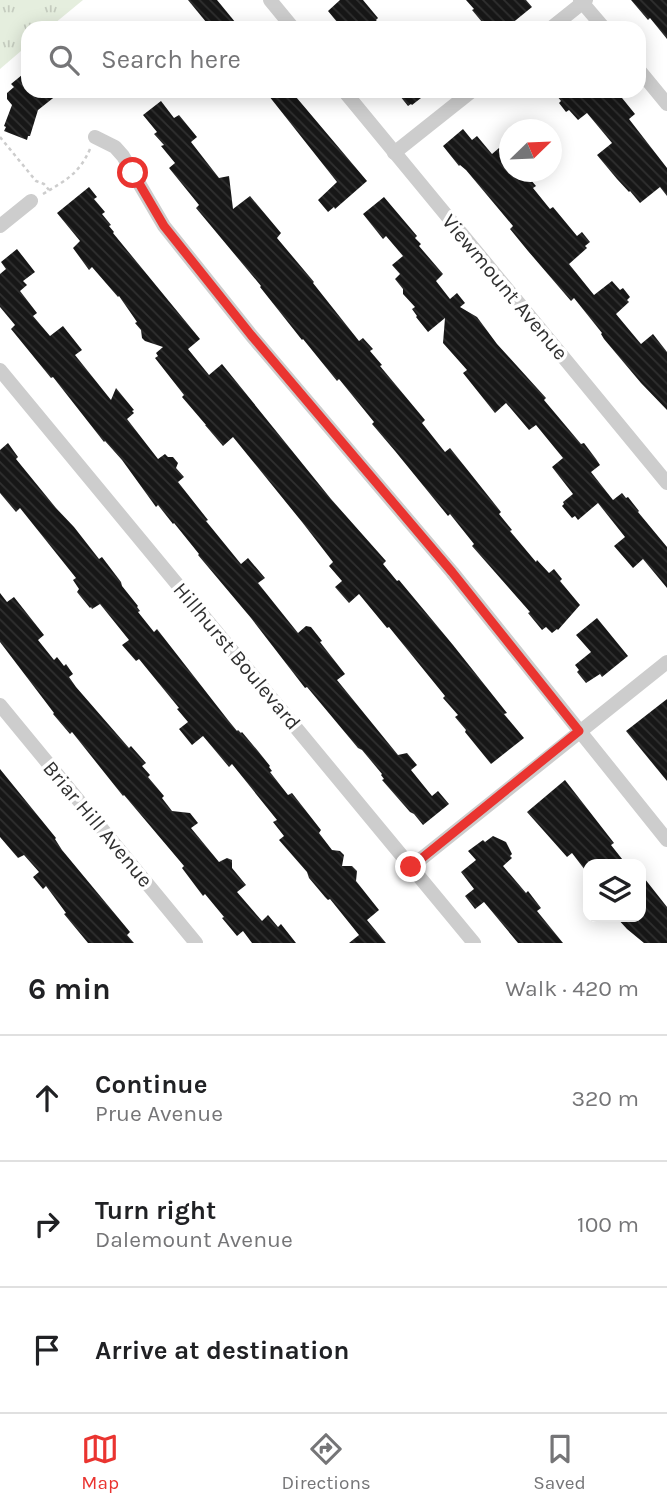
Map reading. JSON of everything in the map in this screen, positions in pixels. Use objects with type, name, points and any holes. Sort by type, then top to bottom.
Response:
[{"type":"street","points":[[270,0],[287,21]]},
{"type":"street","points":[[559,21],[583,1],[599,21]]},
{"type":"street","points":[[646,79],[667,104]]},
{"type":"street","name":"Viewmount Avenue","points":[[350,98],[667,484]]},
{"type":"street","points":[[394,153],[463,98]]},
{"type":"street","points":[[95,137],[115,147],[123,156],[155,212],[173,237],[251,335],[452,572],[667,840]]},
{"type":"street","points":[[0,226],[31,201]]},
{"type":"street","name":"Hillhurst Boulevard","points":[[0,370],[474,943]]},
{"type":"street","points":[[411,867],[667,662]]},
{"type":"street","name":"Briar Hill Avenue","points":[[0,705],[196,943]]},
{"type":"path","points":[[0,136],[36,181],[49,190]]},
{"type":"path","points":[[31,201],[79,169],[95,137]]},
{"type":"green space","points":[[0,0],[83,0],[58,21],[21,21],[21,51],[0,69]]},
{"type":"building","points":[[188,0],[217,0],[234,21],[205,21]]},
{"type":"building","points":[[340,0],[363,0],[378,18],[377,21],[336,21],[328,11]]},
{"type":"building","points":[[466,0],[526,0],[532,7],[515,21],[481,21],[472,10],[474,9]]},
{"type":"building","points":[[631,0],[667,0],[667,39],[650,18],[648,20]]},
{"type":"building","points":[[21,76],[21,98],[53,98],[38,110],[27,140],[4,131],[12,105],[7,99],[7,93],[14,87],[11,84]]},
{"type":"building","points":[[271,98],[297,98],[367,181],[328,212],[318,200],[337,182]]},
{"type":"building","points":[[402,98],[421,98],[412,105],[408,106]]},
{"type":"building","points":[[559,98],[622,98],[635,114],[629,119],[667,168],[667,196],[660,187],[640,203],[597,155],[612,143],[587,113],[578,120],[569,110],[566,112],[559,103],[561,101]]},
{"type":"building","points":[[161,101],[174,118],[179,115],[197,137],[191,142],[219,178],[229,176],[233,209],[250,196],[281,233],[277,238],[359,341],[363,338],[373,349],[370,351],[382,365],[380,366],[425,420],[422,423],[445,452],[450,448],[501,512],[499,514],[512,530],[510,531],[536,562],[537,560],[549,573],[554,569],[562,579],[560,581],[580,605],[558,630],[552,633],[546,627],[542,630],[528,613],[530,612],[472,546],[474,544],[450,514],[448,516],[372,424],[374,422],[339,379],[337,381],[302,340],[196,208],[199,205],[169,168],[175,163],[154,134],[157,132],[143,115]]},
{"type":"building","points":[[463,129],[472,140],[477,136],[492,154],[499,148],[499,182],[533,182],[536,186],[533,188],[550,209],[553,207],[577,236],[582,232],[590,242],[569,264],[594,295],[612,281],[620,290],[623,288],[630,297],[627,300],[629,302],[616,314],[641,344],[653,334],[667,352],[667,410],[604,339],[574,298],[571,301],[528,251],[510,229],[513,226],[443,146]]},
{"type":"building","points":[[89,187],[97,197],[94,199],[105,212],[102,214],[111,225],[109,226],[113,233],[200,339],[188,349],[209,375],[222,364],[331,499],[386,561],[383,564],[507,713],[504,714],[524,738],[491,764],[465,732],[455,717],[458,715],[443,698],[445,696],[389,627],[387,628],[359,594],[349,603],[335,587],[342,581],[329,566],[333,562],[233,437],[223,446],[205,425],[155,358],[158,356],[156,353],[163,347],[142,338],[141,330],[135,323],[137,322],[119,296],[92,267],[89,270],[73,248],[80,241],[57,213]]},
{"type":"building","points":[[384,197],[417,236],[415,238],[421,244],[419,246],[443,274],[436,281],[450,299],[457,293],[465,303],[460,307],[477,317],[581,444],[584,443],[600,465],[591,472],[613,500],[622,493],[628,497],[667,547],[667,588],[643,559],[633,568],[614,546],[625,537],[598,503],[578,520],[575,516],[572,518],[562,506],[573,494],[552,467],[563,458],[536,425],[529,430],[506,403],[495,413],[463,373],[467,370],[443,343],[445,318],[428,332],[416,317],[412,309],[415,307],[403,294],[403,289],[395,279],[400,274],[392,265],[403,256],[386,236],[383,239],[363,214]]},
{"type":"building","points":[[17,249],[35,272],[23,281],[27,285],[20,291],[37,313],[33,316],[50,336],[63,326],[82,350],[75,355],[111,400],[116,388],[134,410],[127,419],[158,459],[165,454],[178,463],[176,468],[184,477],[178,482],[208,520],[206,521],[241,564],[248,558],[265,578],[258,583],[298,633],[306,626],[311,627],[345,674],[337,680],[398,755],[407,753],[417,765],[411,770],[432,796],[438,791],[449,804],[423,825],[382,780],[382,774],[362,750],[307,687],[305,688],[174,523],[158,505],[156,507],[122,460],[11,329],[15,325],[0,307],[0,274],[6,269],[1,262]]},
{"type":"building","points":[[8,443],[18,457],[16,459],[56,508],[99,559],[102,557],[154,632],[157,629],[237,731],[242,732],[258,751],[288,795],[292,793],[321,830],[319,833],[332,850],[340,851],[344,855],[342,866],[352,866],[357,871],[356,881],[379,910],[367,920],[386,943],[349,943],[359,935],[279,840],[284,836],[273,822],[277,820],[232,764],[229,767],[203,736],[192,745],[179,729],[188,722],[177,709],[179,708],[139,659],[136,661],[122,645],[129,640],[100,604],[90,608],[77,592],[79,589],[73,580],[76,578],[20,508],[16,512],[0,493],[0,450]]},
{"type":"building","points":[[0,593],[7,602],[14,597],[44,635],[38,640],[54,660],[57,657],[64,666],[66,664],[73,674],[69,677],[76,687],[129,748],[131,746],[146,763],[142,766],[172,811],[190,813],[198,823],[191,828],[219,862],[227,858],[232,860],[232,868],[246,885],[237,892],[262,921],[268,915],[278,927],[281,924],[296,943],[252,943],[243,931],[237,936],[205,894],[203,896],[182,868],[184,866],[72,732],[70,734],[53,714],[0,642]]},
{"type":"building","points":[[597,618],[628,656],[602,677],[600,674],[586,683],[575,665],[591,652],[576,635]]},
{"type":"building","points":[[667,699],[667,781],[626,731]]},
{"type":"building","points":[[0,769],[130,932],[127,935],[134,943],[88,943],[64,914],[66,913],[46,886],[43,889],[33,877],[39,872],[24,855],[18,858],[0,837]]},
{"type":"building","points":[[565,780],[614,843],[611,845],[622,859],[583,859],[583,867],[572,853],[567,857],[527,812]]},
{"type":"building","points":[[493,836],[506,842],[512,854],[512,858],[503,866],[526,893],[528,891],[541,908],[537,911],[563,943],[518,943],[484,902],[475,909],[465,896],[474,889],[461,872],[476,860],[468,851]]},
{"type":"building","points":[[646,880],[667,907],[667,943],[644,943],[621,922],[646,922]]},
{"type":"route","points":[[133,173],[164,226],[251,335],[452,572],[579,731],[411,867]]}]
